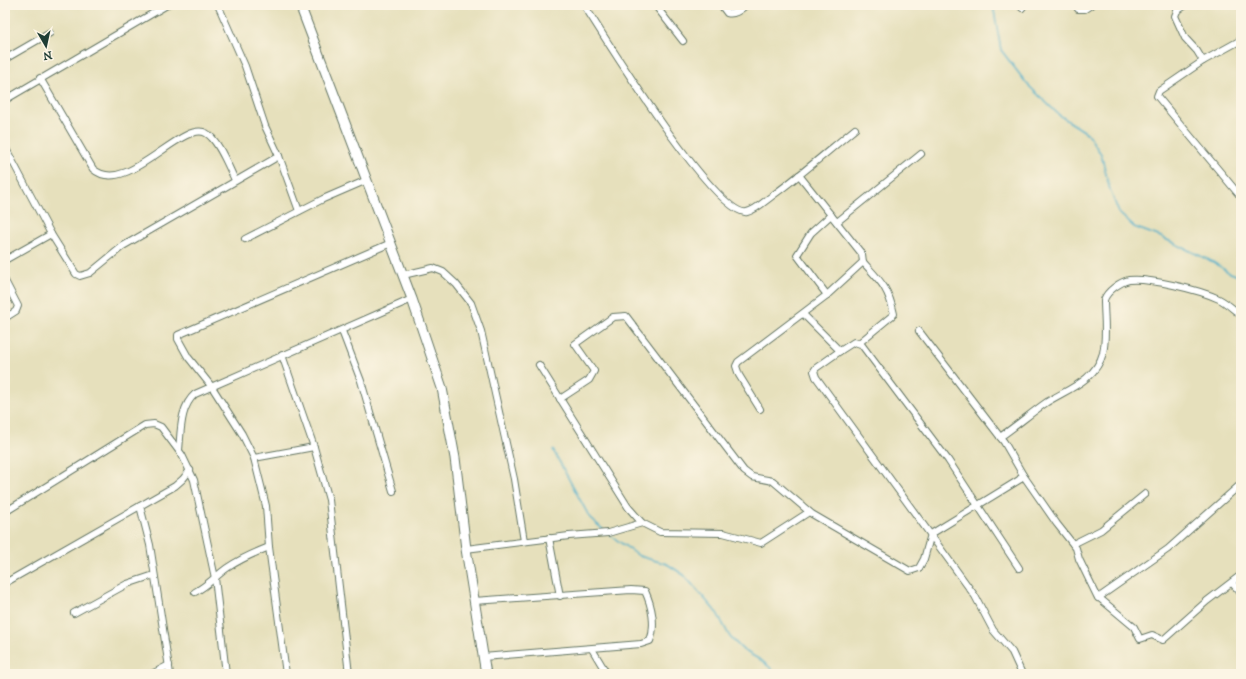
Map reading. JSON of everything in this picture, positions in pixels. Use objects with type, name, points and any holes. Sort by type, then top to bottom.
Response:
[{"type":"main road","points":[[300,5],[432,354],[450,426],[456,458],[466,549],[486,674]]},
{"type":"street","points":[[5,100],[40,78],[167,5]]},
{"type":"street","points":[[218,5],[247,72],[265,126],[279,156],[298,211]]},
{"type":"street","points":[[584,5],[631,77],[681,149],[712,189],[738,211],[746,212],[754,209],[800,175],[855,129]]},
{"type":"street","points":[[655,5],[683,41]]},
{"type":"street","points":[[721,5],[727,13],[730,14],[738,12],[746,5]]},
{"type":"street","points":[[1076,5],[1078,9],[1085,9],[1091,5]]},
{"type":"street","points":[[1186,5],[1177,11],[1175,16],[1185,38],[1198,51],[1203,61]]},
{"type":"street","points":[[5,59],[50,33]]},
{"type":"street","points":[[1241,40],[1203,61],[1159,91],[1157,94],[1158,99],[1214,163],[1241,197]]},
{"type":"street","points":[[40,78],[93,169],[98,174],[120,174],[148,161],[167,147],[193,133],[200,131],[212,137],[235,180]]},
{"type":"street","points":[[5,147],[51,234],[76,274],[85,275],[123,246],[279,156]]},
{"type":"street","points":[[837,222],[921,154]]},
{"type":"street","points":[[800,175],[862,254],[863,262],[882,282],[890,295],[894,314],[859,343],[854,342],[816,368],[814,371],[816,377],[975,596],[993,630],[1012,652],[1022,674]]},
{"type":"street","points":[[245,239],[298,211],[367,180]]},
{"type":"street","points":[[827,295],[797,255],[811,233],[831,215]]},
{"type":"street","points":[[5,260],[51,234]]},
{"type":"street","points":[[286,674],[269,547],[266,506],[254,458],[242,434],[212,386],[188,357],[178,339],[178,335],[391,243]]},
{"type":"street","points":[[760,409],[739,375],[736,366],[738,362],[827,295],[863,262]]},
{"type":"street","points":[[403,275],[434,268],[443,272],[456,284],[471,303],[481,331],[514,479],[524,541]]},
{"type":"street","points":[[1000,437],[1047,403],[1079,384],[1089,376],[1099,364],[1104,344],[1104,300],[1107,294],[1124,282],[1131,280],[1168,284],[1190,290],[1218,299],[1241,315]]},
{"type":"street","points":[[5,281],[18,306],[16,311],[5,318]]},
{"type":"street","points":[[179,450],[185,406],[195,394],[282,355],[342,331],[412,299]]},
{"type":"street","points":[[802,314],[840,351]]},
{"type":"street","points":[[560,399],[589,380],[594,370],[575,344],[613,317],[626,316],[744,471],[752,477],[773,481],[809,512],[910,571],[919,568],[924,559],[931,534],[1019,480],[1023,475]]},
{"type":"street","points":[[342,331],[361,382],[393,491]]},
{"type":"street","points":[[919,331],[1000,437],[1023,475],[1076,548],[1098,598],[1134,628],[1140,639],[1152,635],[1163,640],[1207,601],[1232,583],[1241,574]]},
{"type":"street","points":[[859,343],[892,383],[978,505],[1019,568]]},
{"type":"street","points":[[282,355],[314,447],[329,500],[349,674]]},
{"type":"street","points":[[539,365],[628,507],[642,523],[660,532],[723,533],[761,543],[809,512]]},
{"type":"street","points":[[5,512],[145,425],[154,424],[161,428],[179,450],[190,470],[199,498],[215,578],[226,674]]},
{"type":"street","points":[[254,458],[314,447]]},
{"type":"street","points":[[5,582],[174,486],[183,479],[190,470]]},
{"type":"street","points":[[1098,598],[1168,549],[1241,484]]},
{"type":"street","points":[[1073,544],[1101,530],[1145,494]]},
{"type":"street","points":[[140,506],[154,574],[170,674]]},
{"type":"street","points":[[466,549],[549,538],[608,533],[642,523]]},
{"type":"street","points":[[549,538],[560,596]]},
{"type":"street","points":[[195,592],[207,586],[215,578],[240,560],[269,547]]},
{"type":"street","points":[[74,613],[126,584],[154,574]]},
{"type":"street","points":[[1232,583],[1241,593]]},
{"type":"street","points":[[474,601],[631,590],[645,591],[649,600],[654,632],[650,641],[592,649],[483,657]]},
{"type":"street","points":[[592,649],[607,674]]},
{"type":"street","points":[[152,674],[168,665]]},
{"type":"waterway","points":[[993,5],[1001,50],[1027,84],[1059,115],[1087,133],[1101,154],[1110,190],[1119,213],[1134,227],[1161,237],[1213,262],[1228,272],[1241,277]]},
{"type":"waterway","points":[[553,450],[590,518],[606,532]]},
{"type":"waterway","points":[[610,535],[639,556],[667,564],[684,575],[717,613],[730,637],[743,650],[762,661],[778,674]]}]
